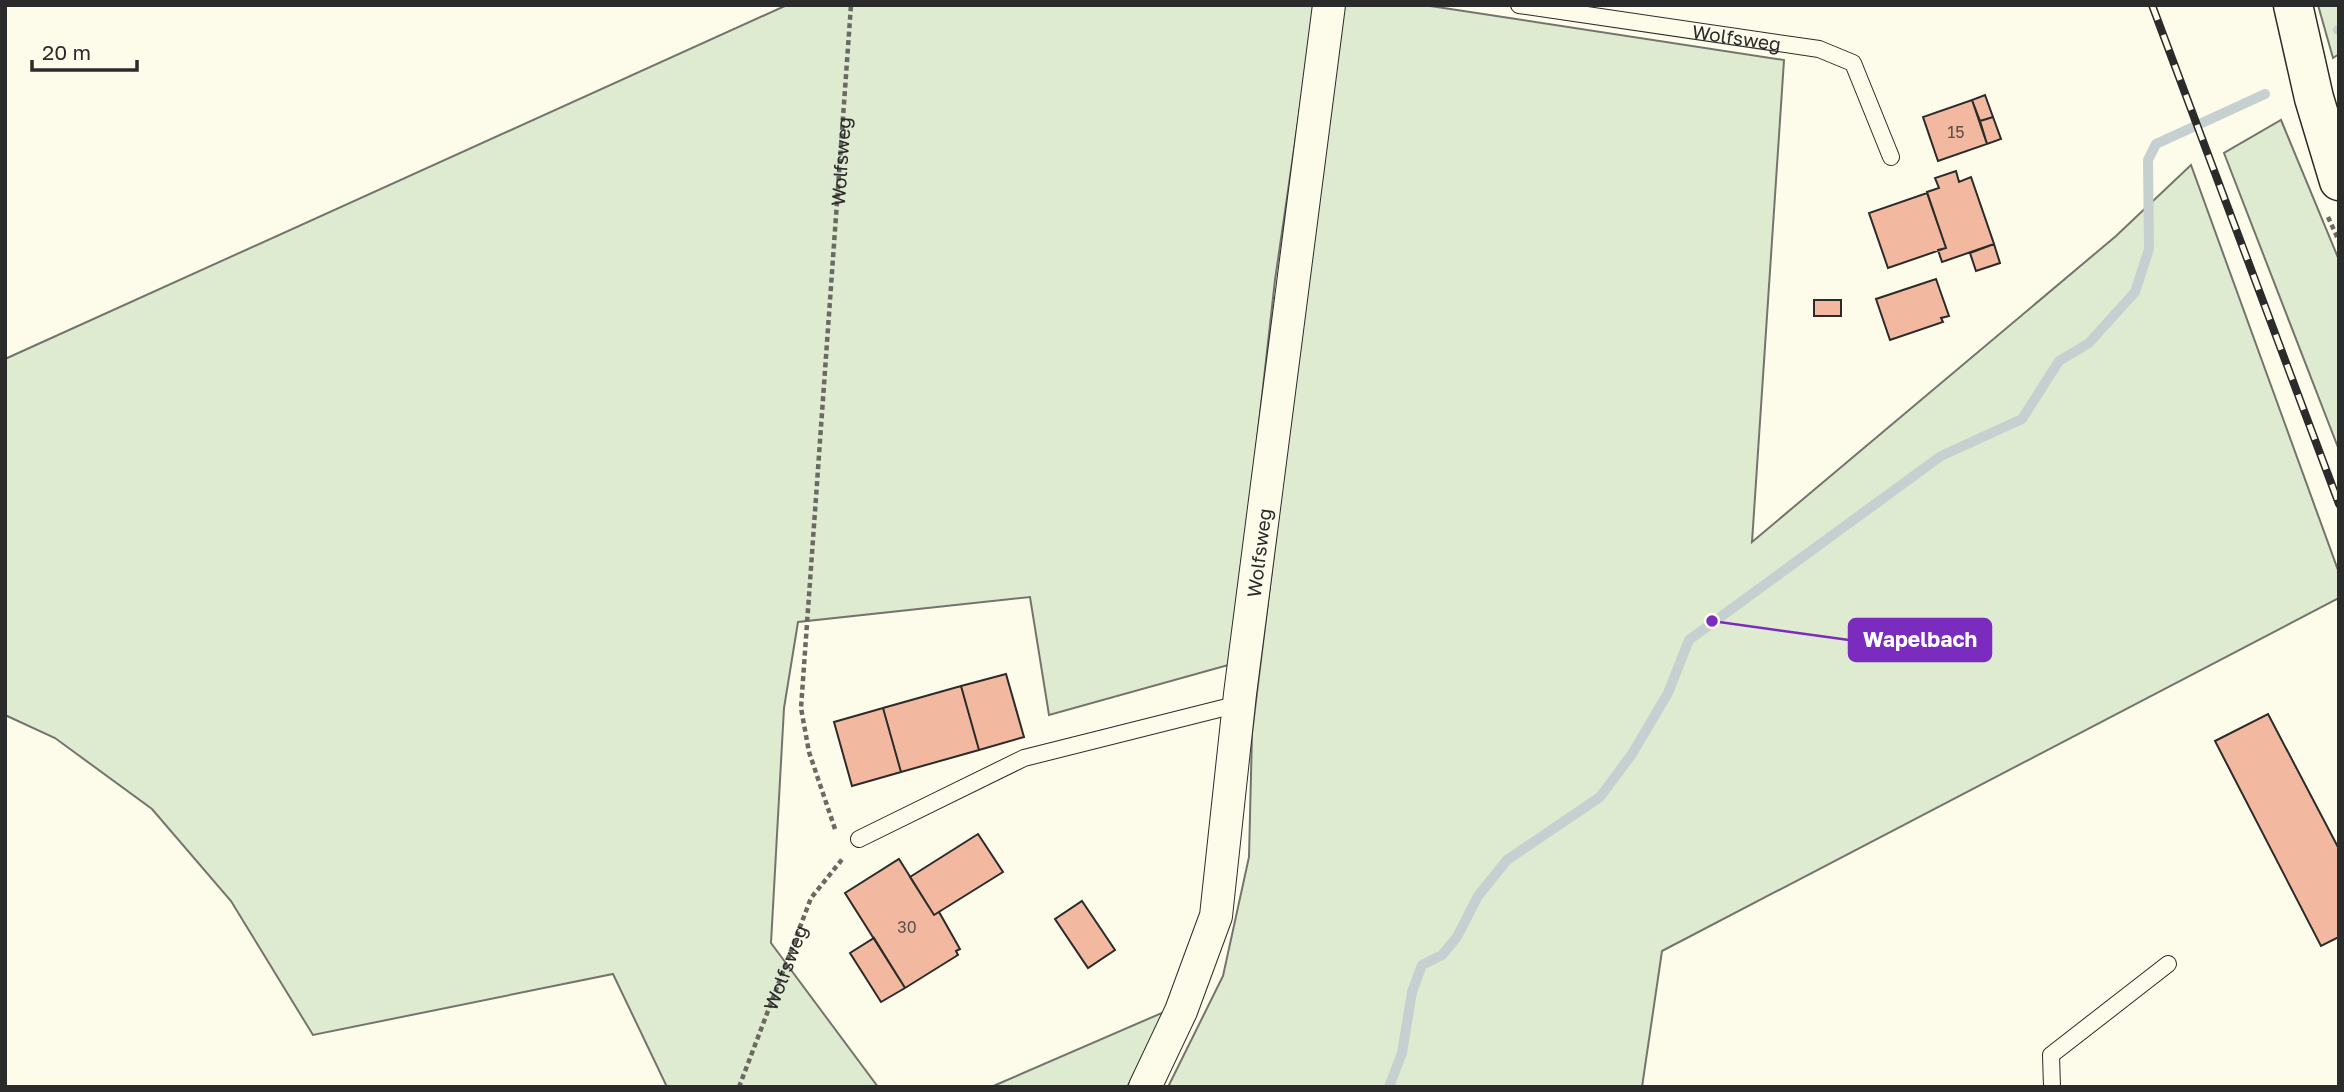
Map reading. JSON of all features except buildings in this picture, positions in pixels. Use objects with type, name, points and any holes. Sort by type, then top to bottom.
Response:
[{"type":"street","name":"Wolfsweg","points":[[1145,1087],[1181,1011],[1216,916],[1239,704],[1329,5]]},
{"type":"street","points":[[2292,5],[2314,98],[2339,181]]},
{"type":"lane","name":"Wolfsweg","points":[[1519,5],[1819,49],[1842,58],[1853,63],[1891,158]]},
{"type":"lane","points":[[859,839],[1024,758],[1239,704]]},
{"type":"lane","points":[[2052,1087],[2051,1055],[2168,964]]},
{"type":"path","name":"Wolfsweg","points":[[836,830],[809,752],[801,708],[851,5]]},
{"type":"path","name":"Wolfsweg","points":[[739,1087],[811,898],[859,839]]},
{"type":"path","points":[[840,843],[845,856]]},
{"type":"green space","points":[[787,5],[1315,5],[1275,280],[1232,664],[1049,715],[1030,597],[798,622],[784,708],[771,943],[878,1087],[667,1087],[613,974],[313,1035],[231,901],[152,809],[55,738],[5,715],[5,359]]},
{"type":"green space","points":[[1346,5],[1424,5],[1784,60],[1752,542],[2116,236],[2191,165],[2339,573],[2339,598],[1662,951],[1642,1087],[1168,1087],[1223,976],[1249,857],[1252,734],[1340,11]]},
{"type":"green space","points":[[2318,5],[2339,5],[2339,54],[2333,58]]},
{"type":"green space","points":[[2281,120],[2339,260],[2339,450],[2224,153]]},
{"type":"green space","points":[[1171,1009],[1127,1087],[991,1087]]},
{"type":"waterway","points":[[1389,1087],[1402,1053],[1412,992],[1422,965],[1442,955],[1457,937],[1478,896],[1507,860],[1600,797],[1632,754],[1668,693],[1689,640],[1941,456],[2022,419],[2059,361],[2089,343],[2135,292],[2149,249],[2148,160],[2156,144],[2265,94]]},
{"type":"railway","points":[[2152,5],[2339,504]]},
{"type":"place","name":"Wapelbach","points":[[1712,621]]}]
